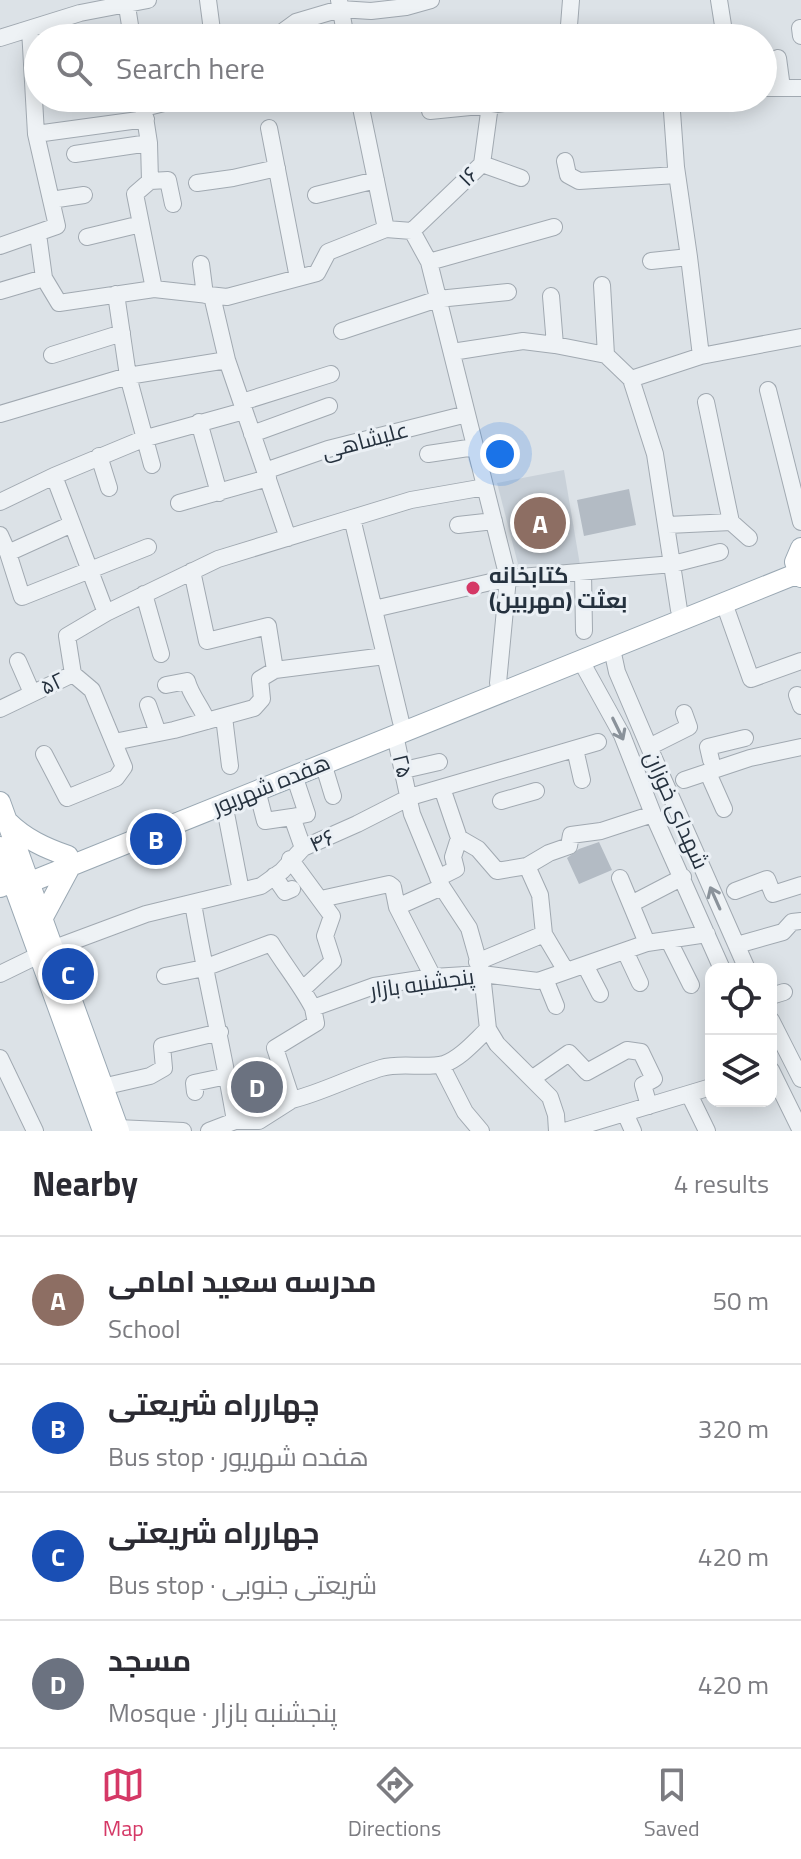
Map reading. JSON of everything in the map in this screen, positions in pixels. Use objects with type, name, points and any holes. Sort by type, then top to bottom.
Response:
[{"type":"main road","name":"هفده شهریور","points":[[7,870],[37,868],[70,860],[224,803],[323,763],[498,683],[788,565],[799,564]]},
{"type":"main road","name":"هفده شهریور","points":[[70,860],[398,728],[612,649],[791,576],[799,564]]},
{"type":"main road","points":[[4,812],[42,847],[70,860],[42,919]]},
{"type":"main road","points":[[4,812],[7,870],[46,952],[102,1087],[113,1130]]},
{"type":"main road","points":[[7,870],[42,919],[46,952],[113,1130]]},
{"type":"street","points":[[40,24],[78,6],[148,0]]},
{"type":"street","points":[[208,0],[211,24]]},
{"type":"street","points":[[293,24],[340,5],[371,11],[431,0]]},
{"type":"street","points":[[569,24],[571,0]]},
{"type":"street","points":[[719,0],[723,24]]},
{"type":"street","points":[[126,2],[130,24]]},
{"type":"street","points":[[800,28],[801,36]]},
{"type":"street","points":[[0,38],[24,31]]},
{"type":"street","points":[[778,58],[782,88]]},
{"type":"street","points":[[777,88],[801,88]]},
{"type":"street","points":[[0,246],[57,226],[36,134],[35,112]]},
{"type":"street","points":[[36,134],[127,112]]},
{"type":"street","points":[[145,112],[150,181]]},
{"type":"street","points":[[362,112],[386,229]]},
{"type":"street","name":"۱۶","points":[[412,231],[482,164],[489,112]]},
{"type":"street","points":[[672,112],[677,175],[701,356]]},
{"type":"street","points":[[269,128],[298,278]]},
{"type":"street","points":[[75,154],[149,143]]},
{"type":"street","points":[[565,161],[568,175],[579,181],[677,175]]},
{"type":"street","points":[[482,164],[521,178]]},
{"type":"street","points":[[197,183],[277,168]]},
{"type":"street","points":[[154,289],[135,194],[150,181],[168,180],[173,204]]},
{"type":"street","points":[[316,195],[376,180]]},
{"type":"street","points":[[51,200],[84,195]]},
{"type":"street","points":[[87,237],[141,224]]},
{"type":"street","points":[[429,262],[554,227]]},
{"type":"street","points":[[38,234],[44,278],[59,303],[154,289],[227,297],[317,273],[328,252],[386,229],[412,231],[429,262],[508,578],[498,683]]},
{"type":"street","points":[[651,261],[689,257]]},
{"type":"street","points":[[201,264],[227,360],[288,538]]},
{"type":"street","points":[[0,291],[44,278]]},
{"type":"street","points":[[602,285],[606,355]]},
{"type":"street","points":[[342,331],[438,299],[508,292]]},
{"type":"street","points":[[116,294],[128,376],[152,465]]},
{"type":"street","points":[[551,296],[555,345]]},
{"type":"street","points":[[52,355],[122,333]]},
{"type":"street","points":[[631,379],[701,356],[801,337]]},
{"type":"street","points":[[452,352],[523,341],[555,345],[606,355],[631,379],[655,454],[679,610]]},
{"type":"street","points":[[0,414],[128,376],[227,360]]},
{"type":"street","points":[[0,502],[99,456],[331,374]]},
{"type":"street","points":[[768,390],[801,522]]},
{"type":"street","points":[[706,402],[731,522],[749,538]]},
{"type":"street","points":[[252,434],[329,406]]},
{"type":"street","name":"علیشاهی","points":[[179,503],[219,493],[328,449],[467,414]]},
{"type":"street","points":[[199,422],[219,493]]},
{"type":"street","points":[[428,454],[475,447]]},
{"type":"street","points":[[99,456],[109,488]]},
{"type":"street","points":[[54,476],[106,613],[218,559],[411,500],[485,487]]},
{"type":"street","name":"۲۵","points":[[352,518],[385,656],[412,814],[440,882],[469,928],[480,968],[488,1029]]},
{"type":"street","points":[[458,525],[494,521]]},
{"type":"street","points":[[668,525],[731,522]]},
{"type":"street","points":[[8,553],[72,524]]},
{"type":"street","points":[[0,535],[22,597],[148,547]]},
{"type":"street","points":[[374,609],[508,578],[673,564],[720,552]]},
{"type":"street","points":[[192,571],[207,641],[268,626],[275,670]]},
{"type":"street","points":[[583,572],[584,631]]},
{"type":"street","points":[[144,594],[161,654]]},
{"type":"street","points":[[724,603],[751,679],[801,661]]},
{"type":"street","name":"۵۲","points":[[0,709],[73,674],[67,636],[106,613]]},
{"type":"street","name":"شهدای خوزان","points":[[612,649],[649,747],[744,963]]},
{"type":"street","points":[[114,742],[254,708],[262,699],[260,679],[275,670],[385,656]]},
{"type":"street","points":[[18,661],[32,693]]},
{"type":"street","name":"شهدای خوزان","points":[[581,661],[622,735],[653,814],[719,963]]},
{"type":"street","points":[[44,754],[67,798],[116,778],[124,767],[92,690],[73,674]]},
{"type":"street","points":[[166,685],[187,681],[191,695],[215,719],[230,766]]},
{"type":"street","points":[[604,700],[626,692]]},
{"type":"street","points":[[148,705],[158,733]]},
{"type":"street","points":[[649,747],[689,727],[684,713]]},
{"type":"street","points":[[724,809],[709,766],[708,747],[742,730],[750,758]]},
{"type":"street","name":"۴۶","points":[[193,903],[261,886],[282,871],[297,854],[410,797],[598,742]]},
{"type":"street","points":[[684,780],[709,766],[801,747]]},
{"type":"street","points":[[575,749],[582,780]]},
{"type":"street","points":[[404,770],[439,762]]},
{"type":"street","points":[[323,763],[333,796]]},
{"type":"street","points":[[501,801],[529,793],[512,768]]},
{"type":"street","points":[[257,790],[265,821],[307,814],[294,775]]},
{"type":"street","points":[[397,907],[456,869],[453,857],[459,838],[442,788]]},
{"type":"street","points":[[224,803],[241,891]]},
{"type":"street","points":[[459,838],[478,849],[497,871],[527,866],[569,846],[571,835],[601,831],[653,814]]},
{"type":"street","points":[[292,817],[297,854],[332,916],[325,936],[333,961],[303,989]]},
{"type":"street","points":[[527,866],[540,895],[544,934],[566,971]]},
{"type":"street","points":[[274,876],[285,892],[292,889]]},
{"type":"street","points":[[631,904],[683,877]]},
{"type":"street","points":[[620,878],[647,943]]},
{"type":"street","points":[[735,891],[767,879],[773,894],[801,885]]},
{"type":"street","points":[[321,899],[389,884],[393,887],[397,907],[433,977]]},
{"type":"street","points":[[0,974],[46,952],[146,914],[193,903],[227,1076],[244,1124]]},
{"type":"street","points":[[737,945],[783,932],[792,922],[801,921]]},
{"type":"street","points":[[480,968],[544,934]]},
{"type":"street","name":"پنجشنبه بازار","points":[[313,1008],[374,986],[480,968],[538,981],[647,943],[707,934]]},
{"type":"street","points":[[669,941],[691,985]]},
{"type":"street","points":[[165,976],[204,968],[271,943],[303,989],[313,1008],[316,1023],[275,1048],[292,1100]]},
{"type":"street","points":[[625,951],[640,983]]},
{"type":"street","points":[[585,965],[600,994]]},
{"type":"street","points":[[545,979],[556,1006]]},
{"type":"street","points":[[209,1131],[259,1121],[292,1100],[383,1068],[406,1064],[441,1065],[457,1057],[488,1029],[497,1044],[550,1097],[557,1131]]},
{"type":"street","points":[[777,1029],[797,1060],[801,1079]]},
{"type":"street","points":[[102,1087],[150,1076],[164,1068],[162,1046],[220,1032]]},
{"type":"street","points":[[533,1078],[569,1053],[587,1072],[627,1050],[641,1052],[654,1079],[643,1085],[649,1106]]},
{"type":"street","points":[[0,1058],[33,1127],[15,1131]]},
{"type":"street","points":[[441,1065],[465,1112],[481,1131]]},
{"type":"street","points":[[195,1092],[194,1083],[227,1076]]},
{"type":"street","points":[[777,1082],[801,1131]]},
{"type":"street","points":[[565,1131],[705,1089]]},
{"type":"street","points":[[689,1094],[707,1131]]},
{"type":"street","points":[[625,1113],[633,1131]]},
{"type":"street","points":[[113,1130],[183,1131]]},
{"type":"shaded area","points":[[564,470],[580,565],[518,564],[497,483]]},
{"type":"building","points":[[629,489],[636,525],[584,536],[577,500]]},
{"type":"building","points":[[599,842],[612,870],[579,884],[567,858],[579,849]]},
{"type":"building","points":[[270,1068],[279,1095],[256,1110],[244,1110],[238,1075]]},
{"type":"place","name":"مدرسه سعید امامی","points":[[540,523]]},
{"type":"place","name":"کتابخانه بعثت (مهربین)","points":[[473,588]]},
{"type":"place","name":"چهارراه شریعتی","points":[[156,839]]},
{"type":"place","name":"جهارراه شریعتی","points":[[68,974]]},
{"type":"place","name":"مسجد","points":[[257,1087]]}]
